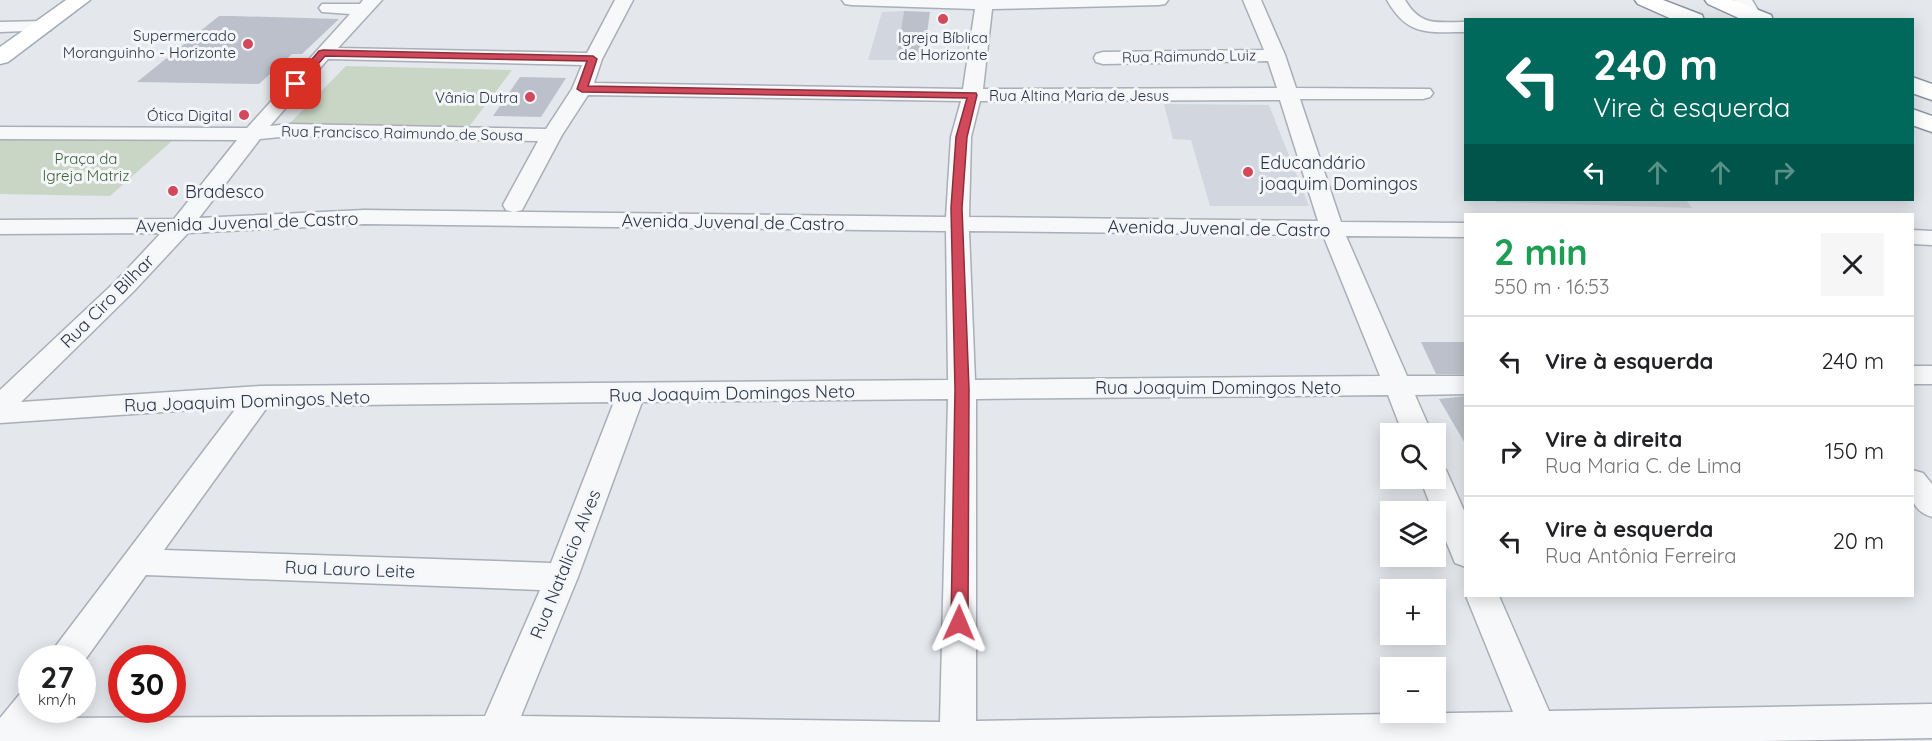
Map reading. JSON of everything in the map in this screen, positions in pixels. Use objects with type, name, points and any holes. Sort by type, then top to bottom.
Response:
[{"type":"main road","points":[[0,57],[14,32],[53,0]]},
{"type":"main road","points":[[14,32],[80,0]]},
{"type":"main road","points":[[1646,0],[1689,18]]},
{"type":"main road","points":[[1714,0],[1753,11]]},
{"type":"main road","points":[[1914,85],[1932,93]]},
{"type":"main road","points":[[1914,117],[1932,124]]},
{"type":"street","points":[[514,205],[552,135],[582,89],[593,59],[624,0]]},
{"type":"street","points":[[851,0],[926,4],[1159,0]]},
{"type":"street","points":[[1252,0],[1275,55],[1329,221],[1414,423]]},
{"type":"street","points":[[1396,0],[1404,16],[1415,25],[1464,27]]},
{"type":"street","points":[[328,8],[369,4]]},
{"type":"street","name":"Rua Ciro Bilhar","points":[[0,406],[125,286],[181,226],[254,134],[323,53],[369,4]]},
{"type":"street","points":[[958,740],[962,389],[957,216],[961,137],[972,95],[984,4]]},
{"type":"street","points":[[323,53],[593,59]]},
{"type":"street","name":"Rua Raimundo Luiz","points":[[1103,58],[1275,55]]},
{"type":"street","name":"Rua Altina Maria de Jesus","points":[[582,89],[972,95],[1423,93]]},
{"type":"street","name":"Rua Francisco Raimundo de Sousa","points":[[0,133],[254,134],[290,130],[552,135]]},
{"type":"street","name":"Avenida Juvenal de Castro","points":[[0,210],[514,205],[957,216],[1329,221],[1464,230]]},
{"type":"street","name":"Avenida Juvenal de Castro","points":[[1329,221],[1464,215]]},
{"type":"street","name":"Avenida Juvenal de Castro","points":[[0,227],[181,226],[364,217],[957,216]]},
{"type":"street","points":[[1914,223],[1932,223]]},
{"type":"street","points":[[1914,237],[1932,238]]},
{"type":"street","points":[[1914,375],[1932,375]]},
{"type":"street","name":"Rua Joaquim Domingos Neto","points":[[0,413],[260,396],[631,395],[962,389],[1464,385]]},
{"type":"street","name":"Rua Natalicio Alves","points":[[496,733],[561,577],[631,395]]},
{"type":"street","points":[[77,645],[260,396]]},
{"type":"street","points":[[1914,483],[1932,505]]},
{"type":"street","points":[[1439,489],[1464,549]]},
{"type":"street","name":"Rua Lauro Leite","points":[[138,561],[561,577]]},
{"type":"street","points":[[1483,597],[1537,727]]},
{"type":"street","points":[[14,725],[174,738],[496,733],[958,740],[1537,727],[1820,732],[1932,721]]},
{"type":"shaded area","points":[[904,11],[896,60],[868,60],[882,12]]},
{"type":"shaded area","name":"Educandário joaquim Domingos","points":[[1164,104],[1269,105],[1309,206],[1210,206],[1191,140],[1173,139]]},
{"type":"shaded area","points":[[1687,201],[1692,208],[1496,202]]},
{"type":"green space","points":[[346,66],[512,70],[468,128],[290,123]]},
{"type":"green space","name":"Praça da Igreja Matriz","points":[[0,137],[173,140],[110,196],[0,194]]},
{"type":"building","points":[[904,11],[930,12],[923,61],[896,60]]},
{"type":"building","name":"Supermercado Moranguinho - Horizonte","points":[[219,16],[339,19],[302,54],[292,54],[259,84],[137,82]]},
{"type":"building","name":"Vânia Dutra","points":[[520,77],[566,78],[541,117],[493,116]]},
{"type":"building","points":[[1421,342],[1464,342],[1464,374],[1436,374]]},
{"type":"building","points":[[1464,396],[1464,442],[1439,399]]},
{"type":"place","name":"Igreja Bíblica de Horizonte","points":[[943,19]]},
{"type":"place","name":"Supermercado Moranguinho - Horizonte","points":[[248,44]]},
{"type":"place","name":"Vânia Dutra","points":[[530,97]]},
{"type":"place","name":"Ótica Digital","points":[[244,115]]},
{"type":"place","name":"Educandário joaquim Domingos","points":[[1248,172]]},
{"type":"place","name":"Bradesco","points":[[173,191]]},
{"type":"route","points":[[296,84],[323,53],[466,58],[593,59],[582,89],[972,95],[961,137],[957,208],[962,389],[959,623]]}]
